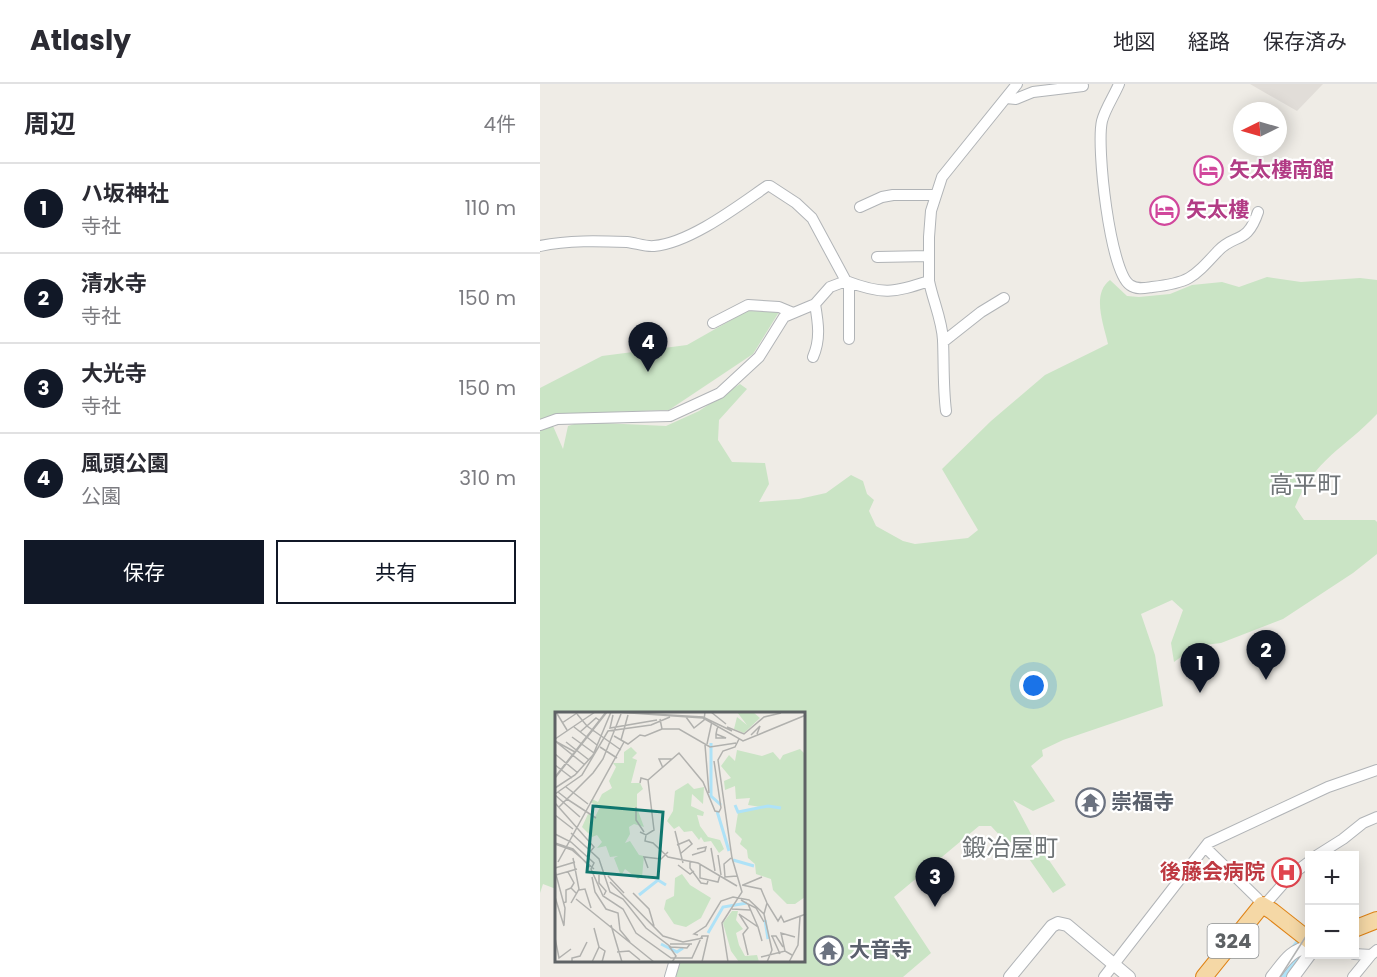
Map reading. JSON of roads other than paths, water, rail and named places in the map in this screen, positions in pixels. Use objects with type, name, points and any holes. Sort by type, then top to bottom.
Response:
[{"type":"highway","name":"324","points":[[1204,977],[1262,905],[1305,939]]},
{"type":"highway","points":[[1359,927],[1377,920]]},
{"type":"street","points":[[946,411],[940,317],[929,281],[931,211],[942,177],[1017,84]]},
{"type":"street","points":[[1119,84],[1102,121],[1101,134],[1106,207],[1117,262],[1124,280],[1137,289],[1186,281],[1196,275],[1223,246],[1239,240],[1253,227],[1258,212]]},
{"type":"street","points":[[1006,98],[1016,99],[1033,92],[1083,86]]},
{"type":"street","points":[[540,246],[607,241],[654,246],[706,227],[770,186],[805,210],[812,218],[848,282],[849,339]]},
{"type":"street","points":[[861,207],[882,197],[893,195],[936,195]]},
{"type":"street","points":[[877,257],[929,256]]},
{"type":"street","points":[[540,425],[557,419],[670,416],[720,393],[759,357],[784,316],[815,304],[830,287],[848,282],[883,292],[901,290],[929,281]]},
{"type":"street","points":[[943,342],[981,312],[1004,298]]},
{"type":"street","points":[[813,357],[819,331],[815,304]]},
{"type":"street","points":[[713,323],[748,305],[779,307],[791,312]]},
{"type":"street","points":[[1104,977],[1204,847],[1214,840],[1299,800],[1377,770]]},
{"type":"street","points":[[1322,851],[1377,817]]},
{"type":"street","points":[[1204,847],[1262,905],[1290,876],[1305,865]]},
{"type":"street","points":[[1010,977],[1052,926],[1058,923],[1067,925],[1129,977]]},
{"type":"street","points":[[1272,977],[1289,954],[1305,945]]},
{"type":"street","points":[[1359,954],[1374,952]]},
{"type":"street","points":[[1353,977],[1374,952]]},
{"type":"street","points":[[1293,977],[1306,959]]},
{"type":"street","points":[[670,977],[674,962]]},
{"type":"waterway","points":[[1281,977],[1305,945]]},
{"type":"tram line","points":[[1280,977],[1305,938]]},
{"type":"place","name":"矢太樓南館","points":[[1208,170]]},
{"type":"place","name":"矢太樓","points":[[1165,210]]},
{"type":"place","name":"風頭公園","points":[[648,372]]},
{"type":"place","name":"清水寺","points":[[1266,680]]},
{"type":"place","name":"ハ坂神社","points":[[1200,693]]},
{"type":"place","name":"崇福寺","points":[[1090,802]]},
{"type":"place","name":"後藤会病院","points":[[1286,872]]},
{"type":"place","name":"大光寺","points":[[935,907]]},
{"type":"place","name":"大音寺","points":[[828,950]]},
{"type":"district","name":"高平町","points":[[1305,485]]},
{"type":"district","name":"鍛冶屋町","points":[[1010,848]]}]
